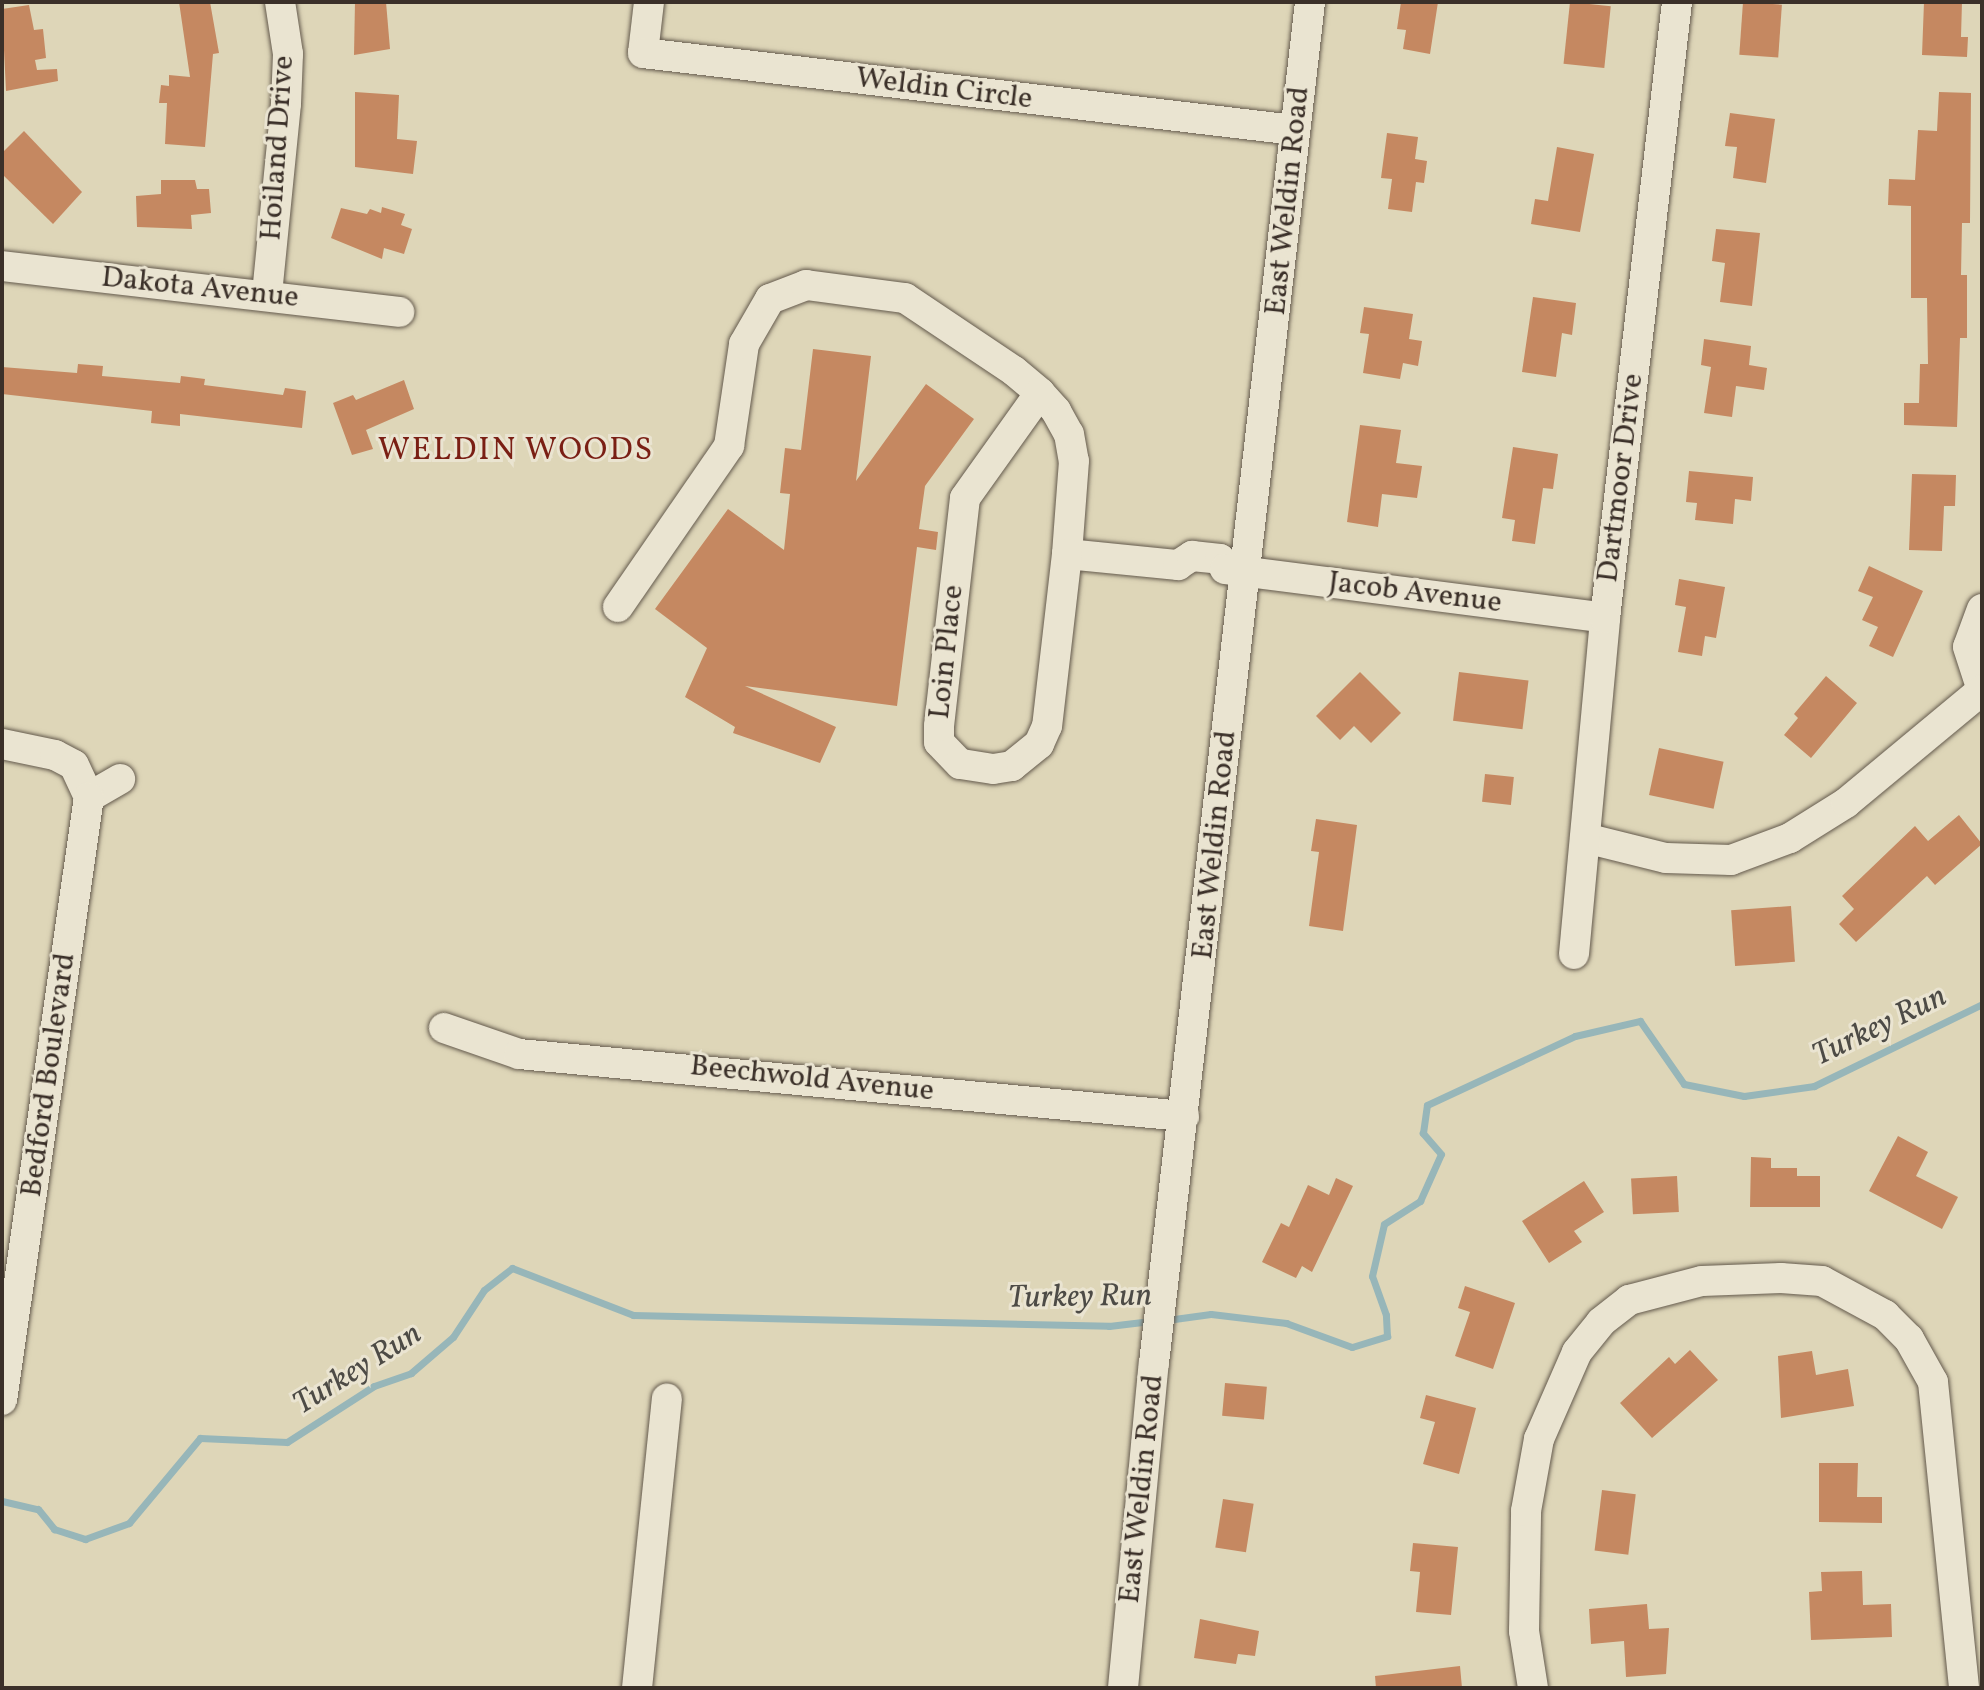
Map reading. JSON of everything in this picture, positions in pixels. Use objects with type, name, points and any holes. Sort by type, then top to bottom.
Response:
[{"type":"street","name":"Hoiland Drive","points":[[267,294],[286,104],[288,54],[280,2]]},
{"type":"street","name":"Weldin Circle","points":[[649,2],[643,53],[1295,130]]},
{"type":"street","name":"East Weldin Road","points":[[1123,1688],[1154,1363],[1184,1116],[1236,570],[1310,2]]},
{"type":"street","name":"Dartmoor Drive","points":[[1574,954],[1605,618],[1677,2]]},
{"type":"street","name":"Dakota Avenue","points":[[2,266],[267,294],[399,312]]},
{"type":"street","name":"Loin Place","points":[[618,607],[729,446],[744,344],[761,310],[786,290],[806,285],[905,298],[1040,393],[1069,434],[1074,461],[1067,554],[1047,726],[1039,744],[1012,766],[993,769],[960,764],[939,742],[939,726],[965,498],[1040,393]]},
{"type":"street","name":"Jacob Avenue","points":[[1067,554],[1178,565],[1188,576],[1218,580],[1236,570],[1605,618]]},
{"type":"street","points":[[1585,838],[1666,858],[1731,860],[1790,838],[1846,803],[1982,690],[1968,647],[1982,609]]},
{"type":"street","points":[[2,744],[55,755],[74,765],[89,797],[120,779]]},
{"type":"street","name":"Bedford Boulevard","points":[[2,1400],[89,797]]},
{"type":"street","name":"Beechwold Avenue","points":[[444,1028],[519,1054],[1184,1116]]},
{"type":"street","points":[[1533,1688],[1523,1615],[1526,1511],[1539,1439],[1577,1352],[1601,1322],[1629,1300],[1702,1281],[1781,1278],[1822,1281],[1885,1315],[1909,1339],[1933,1382],[1964,1688]]},
{"type":"street","points":[[637,1688],[667,1399]]},
{"type":"building","points":[[179,2],[210,2],[219,53],[213,54],[205,147],[165,144],[167,103],[159,103],[161,85],[169,86],[169,75],[190,77]]},
{"type":"building","points":[[355,2],[386,2],[390,49],[354,55]]},
{"type":"building","points":[[1401,2],[1438,2],[1430,54],[1403,49],[1406,30],[1397,29]]},
{"type":"building","points":[[1570,2],[1611,6],[1604,68],[1564,64]]},
{"type":"building","points":[[1743,2],[1782,5],[1778,58],[1739,55]]},
{"type":"building","points":[[1924,2],[1962,2],[1961,37],[1968,37],[1967,57],[1922,55]]},
{"type":"building","points":[[29,5],[34,30],[43,29],[46,58],[35,60],[37,70],[57,69],[58,81],[6,91],[2,9]]},
{"type":"building","points":[[355,92],[399,95],[397,139],[417,141],[413,174],[355,167]]},
{"type":"building","points":[[1939,92],[1971,93],[1970,223],[1962,223],[1961,275],[1967,275],[1967,338],[1960,338],[1957,427],[1904,425],[1904,403],[1919,403],[1920,364],[1928,364],[1927,298],[1911,298],[1911,206],[1888,205],[1889,179],[1915,180],[1918,130],[1937,131]]},
{"type":"building","points":[[1730,113],[1775,119],[1766,183],[1733,178],[1737,147],[1725,146]]},
{"type":"building","points":[[24,131],[82,192],[53,224],[2,174],[2,153]]},
{"type":"building","points":[[1387,133],[1418,137],[1415,159],[1427,161],[1424,183],[1416,182],[1412,212],[1388,209],[1392,179],[1381,178]]},
{"type":"building","points":[[1557,147],[1594,154],[1580,232],[1531,224],[1535,199],[1548,201]]},
{"type":"building","points":[[161,180],[195,180],[197,189],[209,189],[211,213],[191,215],[192,229],[137,227],[136,196],[161,194]]},
{"type":"building","points":[[382,207],[405,214],[401,225],[412,229],[404,254],[384,248],[382,259],[331,238],[341,208],[367,214],[370,209],[381,213]]},
{"type":"building","points":[[1716,229],[1760,233],[1752,306],[1720,302],[1725,263],[1712,261]]},
{"type":"building","points":[[1533,297],[1576,303],[1572,335],[1562,333],[1556,377],[1522,372]]},
{"type":"building","points":[[1364,307],[1413,314],[1409,339],[1422,341],[1418,366],[1403,363],[1400,379],[1363,373],[1369,334],[1360,333]]},
{"type":"building","points":[[1704,339],[1751,346],[1749,365],[1767,368],[1764,390],[1736,386],[1732,417],[1704,413],[1711,367],[1701,365]]},
{"type":"building","points":[[813,349],[871,356],[856,481],[926,384],[974,419],[925,486],[919,529],[938,532],[936,550],[917,547],[897,706],[745,686],[836,727],[820,763],[733,733],[735,727],[685,697],[707,648],[655,609],[728,509],[784,550],[790,494],[780,493],[785,448],[801,450]]},
{"type":"building","points":[[78,364],[103,366],[102,376],[180,383],[181,376],[205,379],[204,385],[283,395],[285,388],[306,391],[302,428],[180,414],[180,426],[151,423],[152,411],[2,394],[2,367],[77,373]]},
{"type":"building","points":[[404,380],[414,409],[366,430],[373,449],[352,455],[333,403],[353,395],[356,400]]},
{"type":"building","points":[[1360,425],[1401,430],[1396,463],[1422,466],[1417,498],[1382,494],[1378,527],[1347,522]]},
{"type":"building","points":[[1513,447],[1558,454],[1553,489],[1543,488],[1535,544],[1512,541],[1515,520],[1502,518]]},
{"type":"building","points":[[1689,471],[1753,477],[1751,501],[1735,499],[1733,524],[1695,520],[1697,503],[1686,502]]},
{"type":"building","points":[[1912,474],[1956,475],[1955,506],[1944,506],[1942,551],[1909,550]]},
{"type":"building","points":[[1869,566],[1923,591],[1893,657],[1869,646],[1878,627],[1862,620],[1873,597],[1858,591]]},
{"type":"building","points":[[1679,579],[1725,587],[1716,638],[1705,636],[1702,656],[1678,652],[1686,607],[1675,605]]},
{"type":"building","points":[[1360,672],[1401,713],[1371,743],[1354,726],[1340,740],[1316,716]]},
{"type":"building","points":[[1459,672],[1528,681],[1523,729],[1453,721]]},
{"type":"building","points":[[1826,676],[1857,703],[1811,758],[1784,735],[1798,718],[1794,714]]},
{"type":"building","points":[[1659,748],[1724,762],[1714,809],[1649,795]]},
{"type":"building","points":[[1485,774],[1514,777],[1511,805],[1482,802]]},
{"type":"building","points":[[1959,815],[1982,844],[1935,885],[1927,876],[1856,942],[1839,924],[1854,909],[1842,896],[1915,826],[1928,841]]},
{"type":"building","points":[[1316,819],[1357,825],[1343,931],[1309,926],[1319,852],[1311,851]]},
{"type":"building","points":[[1791,906],[1795,962],[1735,966],[1731,910]]},
{"type":"building","points":[[1898,1136],[1928,1152],[1916,1176],[1958,1197],[1942,1229],[1869,1191]]},
{"type":"building","points":[[1751,1157],[1771,1158],[1771,1168],[1797,1168],[1797,1176],[1820,1176],[1820,1207],[1750,1207]]},
{"type":"building","points":[[1677,1176],[1679,1212],[1633,1214],[1631,1178]]},
{"type":"building","points":[[1336,1178],[1353,1186],[1312,1272],[1302,1266],[1296,1278],[1262,1262],[1281,1223],[1289,1227],[1308,1185],[1329,1195]]},
{"type":"building","points":[[1584,1181],[1604,1212],[1574,1231],[1582,1242],[1549,1263],[1522,1221]]},
{"type":"building","points":[[1465,1286],[1515,1303],[1493,1369],[1455,1356],[1470,1312],[1458,1308]]},
{"type":"building","points":[[1690,1350],[1718,1380],[1652,1438],[1620,1403],[1669,1357],[1675,1364]]},
{"type":"building","points":[[1812,1351],[1816,1375],[1848,1369],[1854,1406],[1781,1418],[1778,1356]]},
{"type":"building","points":[[1225,1383],[1267,1387],[1264,1420],[1222,1416]]},
{"type":"building","points":[[1426,1395],[1476,1408],[1459,1474],[1423,1464],[1435,1422],[1420,1418]]},
{"type":"building","points":[[1819,1463],[1858,1463],[1857,1497],[1882,1497],[1882,1523],[1819,1522]]},
{"type":"building","points":[[1602,1490],[1636,1494],[1628,1555],[1595,1551]]},
{"type":"building","points":[[1223,1499],[1254,1504],[1246,1552],[1215,1547]]},
{"type":"building","points":[[1413,1543],[1458,1547],[1451,1615],[1416,1612],[1420,1572],[1410,1571]]},
{"type":"building","points":[[1862,1571],[1863,1605],[1891,1604],[1892,1637],[1811,1640],[1809,1592],[1822,1591],[1821,1572]]},
{"type":"building","points":[[1647,1604],[1649,1629],[1669,1628],[1666,1674],[1626,1677],[1624,1641],[1591,1644],[1589,1609]]},
{"type":"building","points":[[1200,1619],[1259,1631],[1255,1656],[1238,1654],[1236,1664],[1194,1658]]},
{"type":"building","points":[[1460,1666],[1462,1688],[1376,1688],[1375,1676]]},
{"type":"waterway","name":"Turkey Run","points":[[1167,1320],[1211,1314],[1286,1323],[1352,1347],[1387,1336],[1386,1315],[1372,1276],[1384,1224],[1420,1201],[1441,1154],[1423,1133],[1427,1105],[1575,1036],[1640,1021],[1684,1084],[1744,1096],[1814,1086],[1982,1004]]},
{"type":"waterway","name":"Turkey Run","points":[[2,1501],[38,1509],[54,1529],[85,1539],[129,1523],[200,1438],[287,1442],[374,1386],[411,1373],[453,1337],[484,1290],[512,1268],[633,1315],[1109,1326],[1151,1321]]},
{"type":"district","name":"WELDIN WOODS","points":[[516,451]]}]
